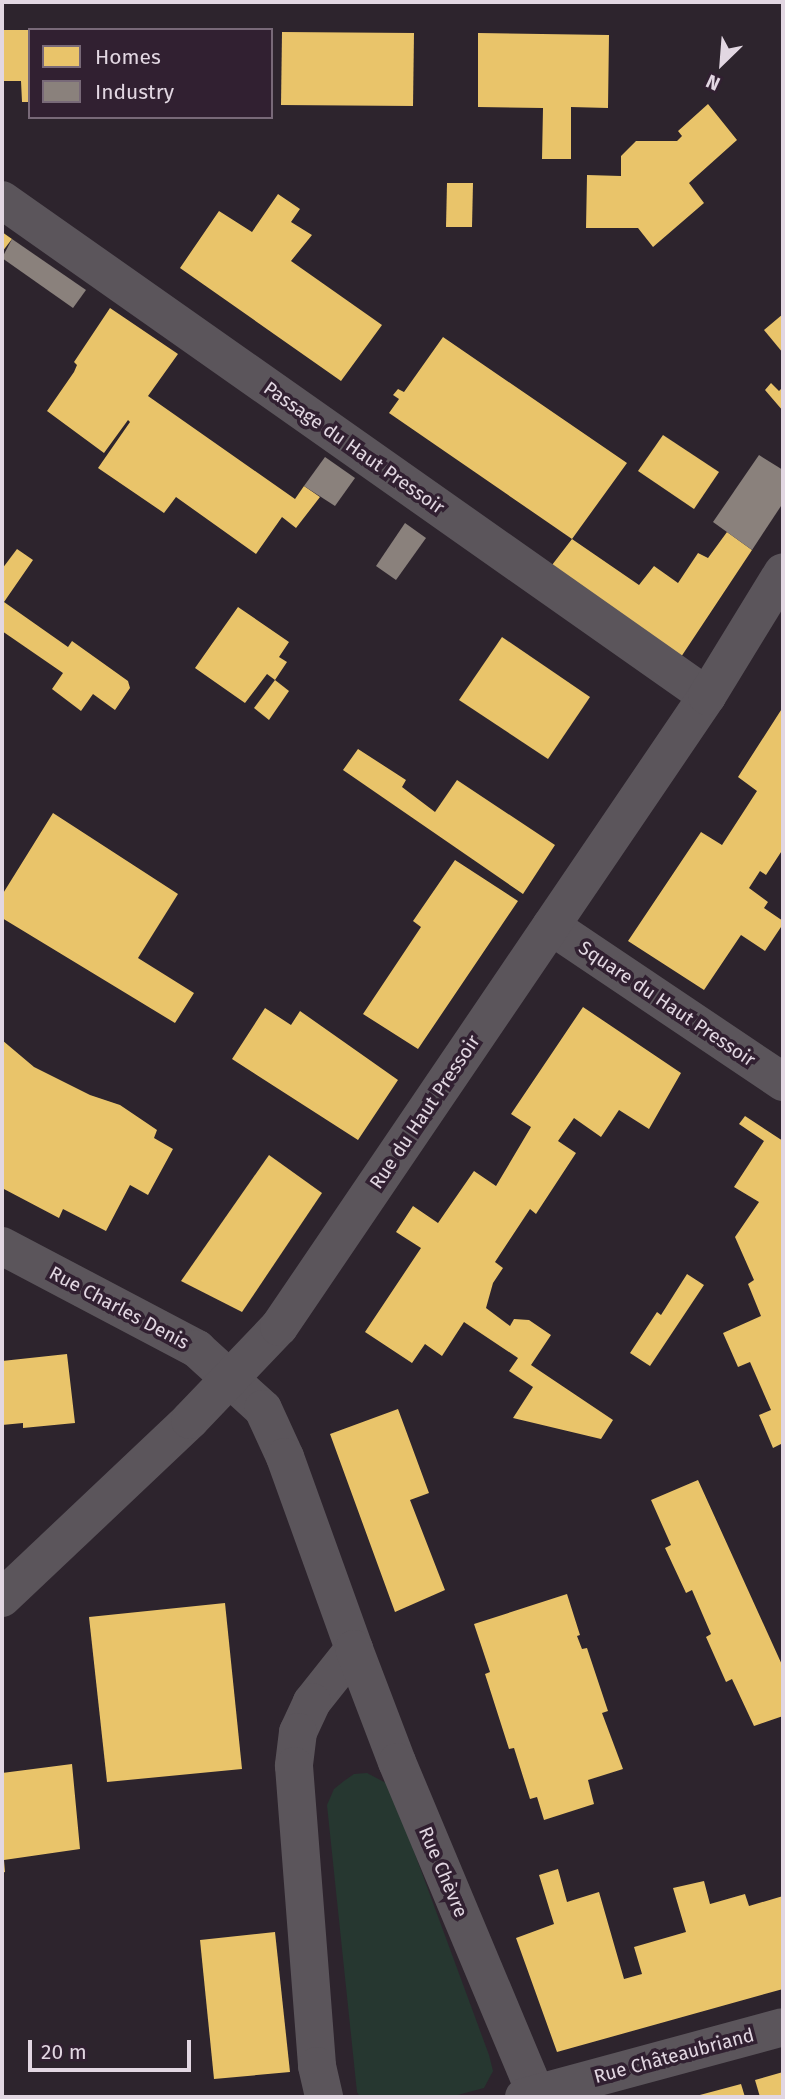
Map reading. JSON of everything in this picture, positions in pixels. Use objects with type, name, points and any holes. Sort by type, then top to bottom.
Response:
[{"type":"street","name":"Passage du Haut Pressoir","points":[[2,200],[706,696]]},
{"type":"street","name":"Rue du Haut Pressoir","points":[[2,1598],[230,1379],[279,1327],[706,696],[783,572]]},
{"type":"street","name":"Square du Haut Pressoir","points":[[551,926],[783,1082]]},
{"type":"street","name":"Rue Charles Denis","points":[[2,1246],[197,1349],[230,1379]]},
{"type":"street","name":"Rue Chèvre","points":[[230,1379],[262,1409],[285,1457],[397,1762],[533,2096]]},
{"type":"street","points":[[324,2097],[317,2066],[294,1766],[298,1732],[312,1702],[354,1649]]},
{"type":"street","name":"Rue Châteaubriand","points":[[533,2096],[783,2027]]},
{"type":"green space","points":[[367,1773],[386,1783],[398,1808],[489,2055],[493,2071],[484,2088],[450,2097],[360,2097],[357,2092],[327,1805],[334,1789],[344,1781],[354,1774]]},
{"type":"building: Homes","points":[[2,30],[28,30],[28,102],[22,102],[21,81],[2,81]]},
{"type":"building: Homes","points":[[282,32],[414,33],[413,106],[281,105]]},
{"type":"building: Homes","points":[[478,33],[609,35],[608,108],[571,107],[571,159],[542,159],[543,108],[478,107]]},
{"type":"building: Homes","points":[[708,104],[737,140],[689,183],[704,203],[653,247],[638,228],[586,228],[587,175],[621,176],[621,156],[636,141],[677,141],[682,136],[678,131]]},
{"type":"building: Homes","points":[[447,183],[473,183],[472,227],[446,227]]},
{"type":"building: Homes","points":[[278,194],[300,209],[291,222],[312,235],[291,261],[382,325],[341,381],[180,268],[219,211],[252,232]]},
{"type":"building: Homes","points":[[2,232],[12,239],[2,252]]},
{"type":"building: Homes","points":[[110,308],[178,354],[148,396],[295,499],[304,486],[320,497],[296,528],[282,517],[256,554],[176,497],[164,513],[98,468],[130,422],[128,420],[104,453],[47,411],[74,372],[77,365],[74,362]]},
{"type":"building: Homes","points":[[783,314],[783,353],[764,330]]},
{"type":"building: Homes","points":[[443,337],[627,463],[572,539],[389,413],[399,399],[393,395],[398,389],[404,392]]},
{"type":"building: Homes","points":[[771,383],[779,391],[783,387],[783,411],[765,390]]},
{"type":"building: Homes","points":[[663,435],[719,472],[694,509],[638,471]]},
{"type":"building: Homes","points":[[727,532],[752,550],[681,657],[552,565],[572,539],[639,585],[654,566],[678,583],[698,553],[708,558]]},
{"type":"building: Homes","points":[[17,549],[33,560],[4,602],[68,647],[72,641],[128,681],[130,688],[115,710],[93,694],[81,711],[52,689],[63,673],[2,631],[2,569]]},
{"type":"building: Homes","points":[[238,607],[289,642],[279,657],[287,662],[275,680],[267,674],[245,703],[195,668]]},
{"type":"building: Homes","points":[[502,637],[590,697],[548,759],[459,700]]},
{"type":"building: Homes","points":[[275,680],[289,691],[269,720],[254,708]]},
{"type":"building: Homes","points":[[783,707],[783,849],[766,875],[760,871],[749,888],[768,902],[764,908],[783,921],[783,924],[765,951],[741,935],[704,990],[628,941],[701,832],[722,845],[757,791],[738,777]]},
{"type":"building: Homes","points":[[358,749],[406,780],[402,787],[435,812],[457,780],[555,845],[523,894],[343,770]]},
{"type":"building: Homes","points":[[53,813],[178,894],[138,958],[194,993],[175,1023],[2,918],[2,895]]},
{"type":"building: Homes","points":[[455,860],[518,901],[418,1049],[363,1014],[421,927],[413,921]]},
{"type":"building: Homes","points":[[583,1007],[681,1073],[649,1129],[619,1110],[601,1137],[574,1118],[558,1141],[576,1153],[536,1214],[530,1209],[495,1262],[503,1268],[493,1283],[486,1308],[510,1326],[514,1319],[529,1320],[551,1335],[531,1365],[613,1420],[601,1439],[513,1418],[533,1387],[509,1371],[518,1358],[464,1322],[442,1356],[425,1344],[412,1363],[365,1332],[421,1248],[396,1232],[413,1206],[438,1223],[474,1171],[496,1186],[531,1127],[511,1114]]},
{"type":"building: Homes","points":[[265,1008],[291,1025],[300,1011],[398,1080],[358,1140],[232,1059]]},
{"type":"building: Homes","points":[[2,1040],[34,1067],[90,1095],[120,1105],[157,1130],[154,1138],[173,1149],[148,1195],[130,1185],[106,1231],[63,1209],[59,1218],[2,1188]]},
{"type":"building: Homes","points":[[745,1116],[783,1141],[783,1443],[773,1448],[759,1415],[771,1410],[750,1362],[738,1367],[723,1333],[761,1316],[748,1284],[754,1280],[735,1237],[759,1202],[734,1187],[764,1141],[739,1124]]},
{"type":"building: Homes","points":[[269,1155],[322,1193],[242,1312],[181,1281]]},
{"type":"building: Homes","points":[[687,1274],[704,1285],[650,1366],[630,1353],[657,1312],[661,1315]]},
{"type":"building: Homes","points":[[67,1354],[75,1423],[23,1428],[23,1423],[2,1425],[2,1361]]},
{"type":"building: Homes","points":[[398,1409],[429,1493],[410,1500],[445,1590],[395,1612],[330,1434]]},
{"type":"building: Homes","points":[[698,1480],[783,1667],[783,1716],[754,1726],[732,1679],[726,1682],[706,1637],[711,1634],[692,1590],[686,1593],[665,1548],[671,1545],[651,1500]]},
{"type":"building: Homes","points":[[567,1594],[580,1635],[577,1636],[582,1649],[587,1648],[608,1711],[602,1713],[623,1769],[588,1780],[594,1804],[544,1820],[537,1797],[530,1799],[514,1748],[509,1749],[485,1674],[490,1672],[474,1624]]},
{"type":"building: Homes","points":[[225,1603],[242,1769],[107,1782],[89,1617]]},
{"type":"building: Homes","points":[[72,1764],[80,1849],[4,1860],[5,1872],[2,1873],[2,1773]]},
{"type":"building: Homes","points":[[558,1869],[567,1902],[599,1892],[624,1979],[642,1974],[634,1947],[686,1932],[673,1888],[704,1881],[710,1904],[745,1894],[749,1906],[783,1896],[783,1989],[557,2052],[516,1938],[554,1924],[539,1875]]},
{"type":"building: Homes","points":[[275,1932],[290,2072],[214,2079],[200,1940]]},
{"type":"building: Homes","points":[[783,2072],[783,2097],[760,2097],[755,2080]]},
{"type":"building: Homes","points":[[741,2084],[745,2097],[696,2097],[696,2096]]},
{"type":"building: Industry","points":[[12,239],[86,290],[73,308],[2,258]]},
{"type":"building: Industry","points":[[759,455],[783,470],[783,503],[752,550],[713,522]]},
{"type":"building: Industry","points":[[325,457],[355,478],[335,506],[304,486]]},
{"type":"building: Industry","points":[[405,523],[426,538],[396,580],[376,566]]}]
